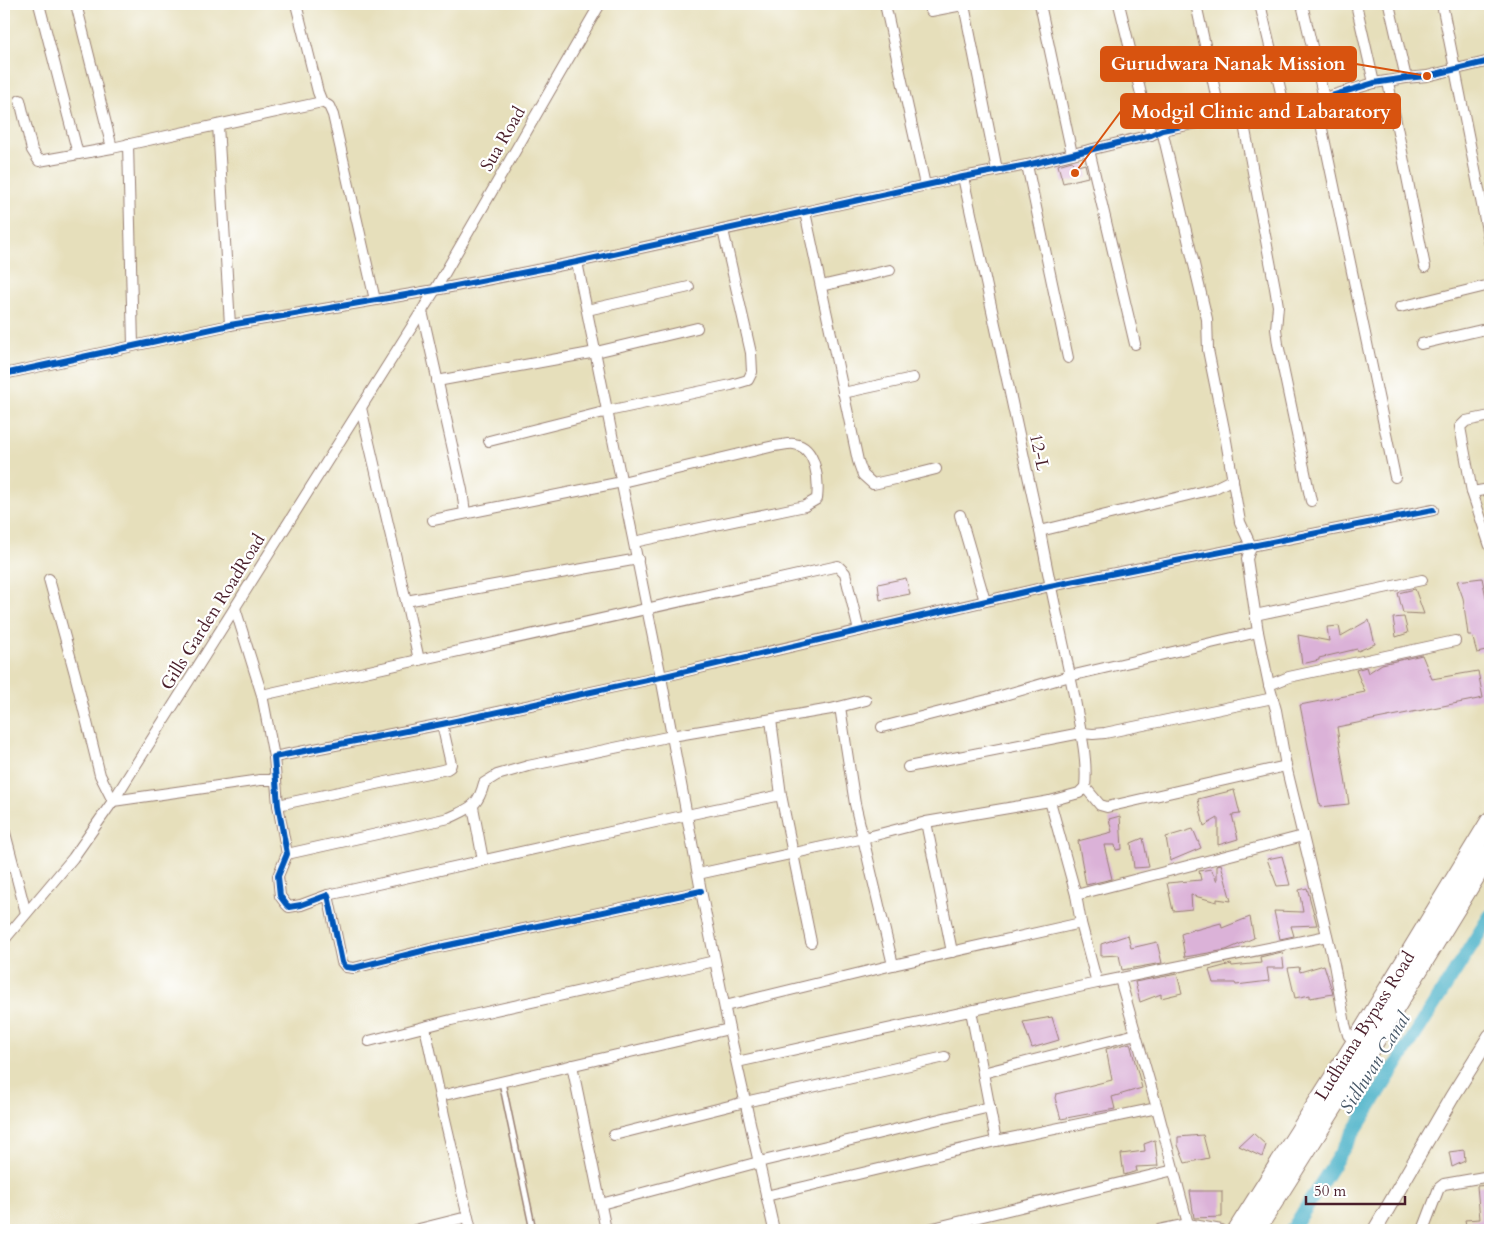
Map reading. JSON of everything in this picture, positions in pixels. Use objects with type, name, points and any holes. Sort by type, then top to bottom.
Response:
[{"type":"highway","name":"Ludhiana Bypass Road","points":[[1237,1230],[1355,1043],[1490,822]]},
{"type":"highway","name":"Ludhiana Bypass Road","points":[[1256,1230],[1364,1059],[1490,853]]},
{"type":"street","points":[[39,4],[78,154]]},
{"type":"street","points":[[76,4],[112,148]]},
{"type":"street","points":[[296,4],[318,92],[322,102],[329,106],[333,115],[376,300]]},
{"type":"street","name":"Sua Road","points":[[435,290],[600,4]]},
{"type":"street","points":[[885,4],[925,185]]},
{"type":"street","points":[[932,11],[966,4],[996,170]]},
{"type":"street","points":[[1040,4],[1072,154]]},
{"type":"street","points":[[1119,4],[1151,135]]},
{"type":"street","points":[[1196,4],[1221,118]]},
{"type":"street","points":[[1260,4],[1284,106]]},
{"type":"street","points":[[1302,4],[1395,476]]},
{"type":"street","points":[[1356,4],[1374,84]]},
{"type":"street","points":[[1389,4],[1406,78]]},
{"type":"street","points":[[1442,4],[1490,245]]},
{"type":"street","points":[[4,374],[230,325],[435,290],[577,262],[925,185],[1027,165],[1151,135],[1162,130],[1320,99],[1374,84],[1427,76],[1490,61]]},
{"type":"street","points":[[1388,82],[1425,267]]},
{"type":"street","points":[[20,100],[32,150],[39,161],[218,126],[322,102]]},
{"type":"street","points":[[1242,114],[1278,306],[1276,329],[1278,344],[1311,500]]},
{"type":"street","points":[[218,126],[230,325]]},
{"type":"street","points":[[1162,130],[1207,319],[1208,350],[1240,522],[1251,546],[1247,559],[1255,615],[1286,766],[1334,964],[1345,1024],[1348,1035],[1355,1043]]},
{"type":"street","points":[[128,144],[133,345]]},
{"type":"street","points":[[1089,150],[1135,344]]},
{"type":"street","points":[[1027,165],[1068,358]]},
{"type":"street","name":"12-L","points":[[963,177],[1070,676],[1086,763],[1084,788]]},
{"type":"street","points":[[805,212],[843,393],[858,461],[863,475],[872,484],[936,469]]},
{"type":"street","points":[[489,441],[608,411],[724,387],[748,380],[752,372],[751,353],[723,230]]},
{"type":"street","points":[[577,262],[638,559],[715,961],[774,1230]]},
{"type":"street","points":[[821,286],[890,270]]},
{"type":"street","points":[[1400,307],[1490,285]]},
{"type":"street","points":[[587,310],[689,287]]},
{"type":"street","name":"Gills Garden RoadRoad","points":[[4,940],[73,858],[113,801],[435,290]]},
{"type":"street","points":[[422,311],[466,513]]},
{"type":"street","points":[[437,381],[596,352],[697,328]]},
{"type":"street","points":[[1421,344],[1490,328]]},
{"type":"street","points":[[843,393],[913,378]]},
{"type":"street","points":[[361,408],[419,660]]},
{"type":"street","points":[[1490,416],[1466,421],[1460,427],[1472,492],[1490,546]]},
{"type":"street","points":[[433,520],[622,482],[774,446],[795,444],[807,450],[814,462],[818,485],[817,499],[805,506],[634,542]]},
{"type":"street","points":[[1040,531],[1213,489],[1233,479]]},
{"type":"street","points":[[1472,492],[1490,489]]},
{"type":"street","points":[[274,757],[442,724],[661,677],[1050,586],[1433,510]]},
{"type":"street","points":[[960,515],[985,601]]},
{"type":"street","points":[[406,601],[638,559]]},
{"type":"street","points":[[262,696],[838,566],[845,573],[859,631]]},
{"type":"street","points":[[49,579],[100,775],[113,801],[260,780],[276,780]]},
{"type":"street","points":[[1255,615],[1422,580]]},
{"type":"street","points":[[234,608],[262,696],[274,757],[278,805],[287,854],[278,876],[280,896],[289,907],[301,905],[328,895],[781,795]]},
{"type":"street","points":[[882,726],[987,700],[1070,676],[1258,632]]},
{"type":"street","points":[[1269,685],[1289,677],[1455,641]]},
{"type":"street","points":[[908,767],[1081,733],[1105,733],[1273,698]]},
{"type":"street","points":[[287,854],[449,818],[473,807],[481,794],[484,783],[496,775],[528,766],[672,736],[840,707],[866,700]]},
{"type":"street","points":[[840,707],[855,804],[893,965]]},
{"type":"street","points":[[771,720],[781,795],[811,942]]},
{"type":"street","points":[[278,805],[447,769],[451,764],[442,724]]},
{"type":"street","points":[[698,874],[864,838],[926,822],[1050,801],[1079,793],[1084,788],[1100,805],[1107,807],[1286,766]]},
{"type":"street","points":[[1050,801],[1076,895],[1081,923],[1097,983]]},
{"type":"street","points":[[473,807],[483,860]]},
{"type":"street","points":[[926,822],[952,952]]},
{"type":"street","points":[[5,836],[26,913]]},
{"type":"street","points":[[1076,895],[1303,836]]},
{"type":"street","points":[[328,895],[342,962],[346,967],[354,968],[430,948],[701,891]]},
{"type":"street","points":[[726,1006],[893,965],[1081,923]]},
{"type":"street","points":[[737,1062],[1097,983],[1327,936]]},
{"type":"street","points":[[370,1041],[451,1020],[715,961]]},
{"type":"street","points":[[1120,979],[1188,1224]]},
{"type":"street","points":[[971,1011],[996,1141]]},
{"type":"street","points":[[425,1027],[471,1230]]},
{"type":"street","points":[[440,1096],[729,1029]]},
{"type":"street","points":[[983,1073],[1136,1034]]},
{"type":"street","points":[[1375,1230],[1452,1097],[1490,1036]]},
{"type":"street","points":[[614,1135],[746,1102],[945,1057]]},
{"type":"street","points":[[572,1065],[606,1230]]},
{"type":"street","points":[[601,1204],[759,1162],[990,1107]]},
{"type":"street","points":[[766,1196],[996,1141],[1157,1108]]},
{"type":"street","points":[[925,1230],[1174,1170]]},
{"type":"street","points":[[1423,1230],[1439,1188],[1444,1184],[1490,1176]]},
{"type":"street","points":[[415,1230],[468,1217]]},
{"type":"street","points":[[1159,1230],[1188,1224],[1221,1230]]},
{"type":"lane","points":[[501,1081],[533,1230]]},
{"type":"building","points":[[1072,161],[1074,167],[1085,164],[1088,177],[1063,183],[1058,165]]},
{"type":"building","points":[[906,578],[910,594],[880,600],[878,584]]},
{"type":"building","points":[[1482,578],[1490,620],[1490,650],[1477,653],[1472,635],[1468,635],[1463,598],[1457,581]]},
{"type":"building","points":[[1415,589],[1424,614],[1403,613],[1398,593]]},
{"type":"building","points":[[1404,617],[1408,633],[1396,637],[1393,618]]},
{"type":"building","points":[[1369,620],[1375,644],[1358,651],[1357,649],[1302,664],[1298,635],[1329,641],[1327,627],[1339,626],[1341,636]]},
{"type":"building","points":[[1422,655],[1432,679],[1478,671],[1483,698],[1337,727],[1349,804],[1320,807],[1300,705],[1365,692],[1356,670],[1366,667],[1368,673],[1382,664]]},
{"type":"building","points":[[1234,790],[1240,814],[1232,815],[1238,839],[1218,845],[1218,818],[1204,826],[1198,799]]},
{"type":"building","points":[[1120,816],[1122,849],[1116,850],[1115,845],[1104,845],[1112,879],[1086,885],[1078,841],[1112,832],[1109,819]]},
{"type":"building","points":[[1193,829],[1201,848],[1170,861],[1166,837]]},
{"type":"building","points":[[1143,838],[1149,867],[1134,868],[1131,843]]},
{"type":"building","points":[[1282,856],[1290,885],[1277,886],[1267,859]]},
{"type":"building","points":[[1221,864],[1231,901],[1217,899],[1217,902],[1191,895],[1192,909],[1173,911],[1167,883],[1201,880],[1199,871],[1211,869],[1217,881],[1217,865]]},
{"type":"building","points":[[1307,888],[1317,925],[1291,926],[1294,936],[1280,939],[1274,911],[1303,912],[1299,890]]},
{"type":"building","points":[[1250,917],[1254,938],[1226,950],[1185,957],[1181,934],[1221,923],[1222,928]]},
{"type":"building","points":[[1128,935],[1131,948],[1157,942],[1162,963],[1122,970],[1119,955],[1101,956],[1101,944]]},
{"type":"building","points":[[1282,952],[1284,968],[1267,968],[1269,981],[1236,985],[1235,983],[1213,983],[1209,970],[1231,964],[1232,966],[1261,963],[1260,957]]},
{"type":"building","points":[[1324,965],[1333,994],[1310,998],[1310,995],[1295,998],[1288,968],[1299,967],[1300,972]]},
{"type":"building","points":[[1177,974],[1182,993],[1161,998],[1161,994],[1140,1002],[1135,982]]},
{"type":"building","points":[[1052,1017],[1059,1040],[1032,1048],[1023,1022]]},
{"type":"building","points":[[1130,1043],[1142,1088],[1112,1097],[1115,1109],[1061,1119],[1055,1098],[1056,1094],[1112,1080],[1106,1049]]},
{"type":"building","points":[[1253,1133],[1266,1145],[1262,1157],[1239,1146]]},
{"type":"building","points":[[1203,1135],[1209,1158],[1185,1163],[1178,1145],[1178,1137]]},
{"type":"building","points":[[1155,1140],[1158,1166],[1136,1167],[1137,1171],[1124,1175],[1121,1154],[1145,1151],[1144,1144]]},
{"type":"building","points":[[1464,1150],[1465,1161],[1452,1167],[1449,1152]]},
{"type":"building","points":[[1489,1185],[1490,1230],[1467,1230],[1465,1220],[1480,1219],[1477,1186]]},
{"type":"building","points":[[1190,1191],[1222,1191],[1222,1217],[1194,1218]]},
{"type":"waterway","name":"Sidhwan Canal","points":[[1292,1230],[1490,916]]},
{"type":"cycle path","points":[[4,374],[230,325],[435,290],[577,262],[963,177],[1027,165],[1151,135],[1162,130],[1324,98],[1374,83],[1427,76],[1490,61]]},
{"type":"cycle path","points":[[701,891],[430,949],[354,968],[346,967],[342,962],[328,895],[301,905],[289,907],[280,896],[278,876],[287,854],[278,805],[274,757],[442,724],[661,677],[1050,586],[1433,510]]},
{"type":"place","name":"Gurudwara Nanak Mission","points":[[1427,76]]},
{"type":"place","name":"Modgil Clinic and Labaratory","points":[[1075,173]]}]
